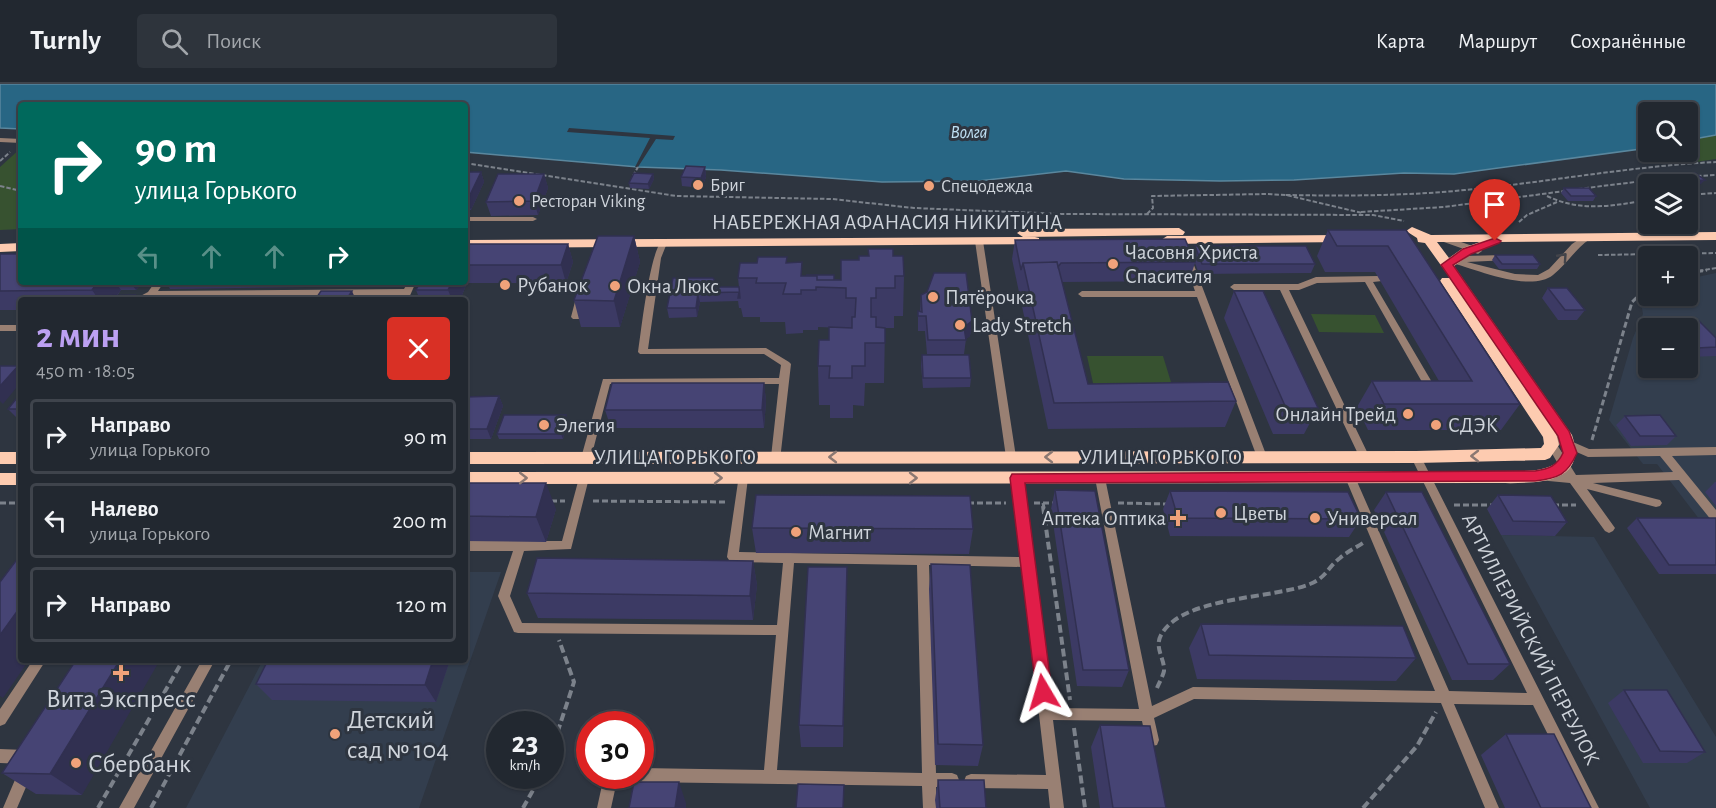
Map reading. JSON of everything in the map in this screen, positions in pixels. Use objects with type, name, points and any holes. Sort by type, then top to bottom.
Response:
[{"type":"main road","points":[[1412,233],[1716,228]]},
{"type":"main road","name":"НАБЕРЕЖНАЯ АФАНАСИЯ НИКИТИНА","points":[[468,236],[1350,231]]},
{"type":"main road","points":[[1412,233],[1444,238],[1716,236]]},
{"type":"main road","points":[[1412,233],[1450,262],[1569,444],[1569,473]]},
{"type":"main road","points":[[1412,233],[1440,279],[1518,387],[1551,440]]},
{"type":"main road","points":[[1450,262],[1472,249],[1508,238]]},
{"type":"main road","name":"НАБЕРЕЖНАЯ АФАНАСИЯ НИКИТИНА","points":[[468,244],[595,247],[663,243],[1362,239]]},
{"type":"main road","points":[[2,247],[18,241]]},
{"type":"main road","points":[[2,247],[18,248]]},
{"type":"main road","name":"УЛИЦА ГОРЬКОГО","points":[[468,458],[1533,456],[1545,454],[1551,440]]},
{"type":"main road","points":[[0,458],[18,458]]},
{"type":"main road","name":"УЛИЦА ГОРЬКОГО","points":[[468,478],[1426,477],[1535,476],[1569,473]]},
{"type":"main road","points":[[0,479],[18,479]]},
{"type":"street","points":[[0,140],[18,141]]},
{"type":"street","points":[[468,219],[533,219]]},
{"type":"street","points":[[1450,262],[1524,279],[1538,274],[1548,275],[1576,244],[1587,237]]},
{"type":"street","points":[[1444,238],[1495,257],[1524,279]]},
{"type":"street","points":[[1180,240],[1262,457]]},
{"type":"street","points":[[980,241],[1011,457]]},
{"type":"street","points":[[663,243],[657,258],[643,352],[766,351],[786,364],[776,457]]},
{"type":"street","points":[[1450,262],[1495,257],[1519,258]]},
{"type":"street","points":[[1234,287],[1299,287],[1316,280],[1379,279]]},
{"type":"street","points":[[1368,280],[1430,387],[1443,387]]},
{"type":"street","points":[[144,297],[151,294],[158,285]]},
{"type":"street","points":[[1250,287],[1255,298]]},
{"type":"street","points":[[1283,287],[1364,456]]},
{"type":"street","points":[[576,317],[584,288]]},
{"type":"street","points":[[151,294],[184,297],[405,296]]},
{"type":"street","points":[[1082,294],[1201,294]]},
{"type":"street","points":[[0,328],[18,328]]},
{"type":"street","points":[[586,458],[606,381],[784,381]]},
{"type":"street","points":[[1500,387],[1518,387]]},
{"type":"street","points":[[1229,400],[1241,400]]},
{"type":"street","points":[[1551,440],[1569,444],[1588,453],[1716,451]]},
{"type":"street","points":[[1551,440],[1569,473],[1609,528]]},
{"type":"street","points":[[1663,452],[1716,518]]},
{"type":"street","name":"АРТИЛЛЕРИЙСКИЙ ПЕРЕУЛОК","points":[[1416,457],[1592,808]]},
{"type":"street","points":[[1569,473],[1683,476]]},
{"type":"street","points":[[1569,473],[1596,489],[1656,502]]},
{"type":"street","points":[[1350,477],[1492,808]]},
{"type":"street","points":[[468,546],[567,546],[584,478]]},
{"type":"street","points":[[743,478],[733,557],[1028,562]]},
{"type":"street","points":[[1017,478],[1057,808]]},
{"type":"street","points":[[1100,478],[1154,750]]},
{"type":"street","points":[[520,546],[504,596],[518,628],[783,630]]},
{"type":"street","points":[[770,777],[789,558]]},
{"type":"street","points":[[923,560],[930,808]]},
{"type":"street","points":[[0,720],[38,663]]},
{"type":"street","points":[[126,808],[207,663]]},
{"type":"street","points":[[1046,714],[1147,715],[1193,693],[1537,699]]},
{"type":"street","points":[[0,756],[35,752],[10,808]]},
{"type":"street","points":[[654,775],[1054,782]]},
{"type":"street","points":[[604,808],[608,789]]},
{"type":"path","points":[[1147,214],[1153,208],[1152,196],[1382,196],[1465,190],[1669,164],[1716,162]]},
{"type":"path","points":[[468,163],[675,196],[832,199],[914,208],[1062,214],[1373,215]]},
{"type":"path","points":[[627,189],[638,167]]},
{"type":"path","points":[[1361,212],[1444,207],[1679,176],[1716,175]]},
{"type":"path","points":[[0,186],[18,190]]},
{"type":"path","points":[[1698,194],[1716,193]]},
{"type":"path","points":[[1286,195],[1373,215],[1412,233]]},
{"type":"path","points":[[1545,195],[1557,202],[1579,208],[1597,208],[1638,202]]},
{"type":"path","points":[[1519,222],[1527,215],[1557,202]]},
{"type":"path","points":[[1598,255],[1716,253]]},
{"type":"path","points":[[1698,271],[1716,268]]},
{"type":"path","points":[[1588,453],[1632,302],[1638,296]]},
{"type":"path","points":[[0,503],[18,503]]},
{"type":"path","points":[[1043,503],[1085,808]]},
{"type":"path","points":[[1147,715],[1164,670],[1158,649],[1161,635],[1182,616],[1230,599],[1293,590],[1311,584],[1326,576],[1338,559],[1375,536]]},
{"type":"path","points":[[555,629],[574,682],[564,712]]},
{"type":"path","points":[[98,808],[181,663]]},
{"type":"path","points":[[152,808],[229,663]]},
{"type":"path","points":[[1363,808],[1417,746],[1444,697]]},
{"type":"path","points":[[523,808],[534,789]]},
{"type":"shaded area","points":[[1716,273],[1716,541],[1657,464],[1643,464],[1609,420],[1638,326],[1638,378],[1698,378],[1698,318],[1641,318],[1642,306],[1698,306],[1698,277]]},
{"type":"shaded area","points":[[1501,535],[1594,537],[1716,737],[1716,808],[1650,808]]},
{"type":"shaded area","name":"Детский сад № 104","points":[[468,572],[501,572],[419,808],[186,808],[261,663],[468,663]]},
{"type":"green space","points":[[1716,135],[1716,159],[1698,162],[1698,138]]},
{"type":"green space","points":[[18,151],[18,229],[0,230],[0,167]]},
{"type":"green space","points":[[1311,314],[1375,315],[1384,333],[1319,332]]},
{"type":"green space","points":[[1087,356],[1163,356],[1174,392],[1095,392]]},
{"type":"water","name":"Волга","points":[[0,84],[1716,84],[1716,135],[1698,138],[1698,102],[1638,102],[1638,149],[1454,174],[1404,173],[1294,180],[1124,179],[1066,171],[978,181],[882,182],[721,170],[638,167],[468,152],[468,102],[18,102],[18,129],[0,128]]},
{"type":"pier","points":[[569,128],[675,136],[673,140],[656,139],[638,167],[635,167],[650,138],[567,132]]},
{"type":"building","points":[[686,166],[705,167],[701,178],[681,177]]},
{"type":"building","points":[[468,172],[481,172],[468,199]]},
{"type":"building","points":[[634,173],[653,174],[648,184],[629,183]]},
{"type":"building","points":[[498,174],[544,174],[534,201],[486,202]]},
{"type":"building","points":[[1564,188],[1589,188],[1596,196],[1571,196]]},
{"type":"building","points":[[1328,230],[1406,230],[1520,404],[1384,404],[1372,381],[1472,381],[1388,246],[1337,246]]},
{"type":"building","points":[[598,236],[634,236],[614,301],[574,300]]},
{"type":"building","points":[[1185,239],[1195,262],[1061,263],[1058,267],[1057,262],[1023,263],[1021,270],[1015,240]]},
{"type":"building","points":[[468,244],[568,244],[561,265],[468,265]]},
{"type":"building","points":[[1195,246],[1306,246],[1315,264],[1202,264]]},
{"type":"building","points":[[868,249],[893,249],[893,256],[903,256],[904,276],[895,276],[895,288],[876,288],[876,298],[871,298],[871,317],[876,317],[876,327],[885,328],[885,343],[865,343],[865,366],[852,366],[852,378],[829,378],[830,366],[818,366],[819,340],[829,340],[829,327],[852,328],[856,298],[846,298],[846,288],[816,287],[816,290],[801,290],[801,294],[783,294],[786,283],[756,283],[757,278],[738,278],[740,263],[757,263],[758,257],[787,257],[786,263],[802,262],[801,276],[817,276],[817,280],[841,280],[841,260],[859,260],[859,256],[869,256]]},
{"type":"building","points":[[0,254],[18,254],[18,285],[96,285],[92,290],[0,291]]},
{"type":"building","points":[[1495,255],[1533,255],[1540,264],[1502,264]]},
{"type":"building","points":[[1057,262],[1088,384],[1228,382],[1236,401],[1054,403],[1023,263]]},
{"type":"building","points":[[934,273],[966,273],[972,321],[964,327],[966,340],[928,340],[926,316],[918,316],[918,311],[922,312],[921,295],[927,292]]},
{"type":"building","points":[[806,275],[834,275],[834,280],[817,280],[817,276]]},
{"type":"building","points":[[673,278],[713,278],[717,283],[711,287],[739,287],[740,298],[738,298],[739,292],[698,293],[696,308],[667,308]]},
{"type":"building","points":[[418,285],[450,285],[448,290],[416,290]]},
{"type":"building","points":[[1548,288],[1567,288],[1585,310],[1565,310]]},
{"type":"building","points":[[321,291],[352,291],[348,297],[317,297]]},
{"type":"building","points":[[1234,291],[1263,291],[1318,408],[1286,408]]},
{"type":"building","points":[[135,295],[134,297],[103,296]]},
{"type":"building","points":[[1698,321],[1716,338],[1716,347],[1698,348]]},
{"type":"building","points":[[922,355],[969,355],[971,378],[923,378]]},
{"type":"building","points":[[0,366],[18,366],[0,386]]},
{"type":"building","points":[[612,383],[764,383],[762,410],[605,410]]},
{"type":"building","points":[[499,396],[487,429],[468,429],[468,397]]},
{"type":"building","points":[[18,397],[18,409],[8,409]]},
{"type":"building","points":[[504,415],[566,415],[561,434],[497,434]]},
{"type":"building","points":[[1660,415],[1676,436],[1640,436],[1625,416]]},
{"type":"building","points":[[468,483],[546,483],[536,517],[468,516]]},
{"type":"building","points":[[1055,490],[1095,491],[1129,670],[1083,670]]},
{"type":"building","points":[[1170,491],[1348,492],[1361,519],[1178,518]]},
{"type":"building","points":[[1386,492],[1422,492],[1510,664],[1468,664]]},
{"type":"building","points":[[756,495],[970,496],[973,529],[752,528]]},
{"type":"building","points":[[1498,495],[1551,496],[1567,522],[1513,521]]},
{"type":"building","points":[[1637,518],[1716,518],[1716,565],[1669,565]]},
{"type":"building","points":[[18,558],[18,610],[0,635],[0,582]]},
{"type":"building","points":[[537,558],[753,561],[750,596],[527,593]]},
{"type":"building","points":[[931,564],[970,565],[983,745],[938,744]]},
{"type":"building","points":[[808,567],[847,567],[843,726],[799,725]]},
{"type":"building","points":[[1201,624],[1403,626],[1416,658],[1209,655]]},
{"type":"building","points":[[74,663],[118,663],[50,774],[2,773]]},
{"type":"building","points":[[266,663],[432,663],[425,685],[256,684]]},
{"type":"building","points":[[1624,690],[1667,690],[1705,752],[1660,751]]},
{"type":"building","points":[[1100,725],[1150,726],[1166,808],[1113,808]]},
{"type":"building","points":[[1506,734],[1554,734],[1591,808],[1541,808]]},
{"type":"building","points":[[938,780],[984,780],[986,808],[940,808]]},
{"type":"building","points":[[654,782],[679,782],[675,808],[629,808],[633,789],[654,789]]},
{"type":"building","points":[[798,784],[844,785],[843,808],[796,808]]},
{"type":"place","name":"Бриг","points":[[698,185]]},
{"type":"place","name":"Спецодежда","points":[[929,186]]},
{"type":"place","name":"Ресторан Viking","points":[[519,201]]},
{"type":"place","name":"Часовня Христа Спасителя","points":[[1113,264]]},
{"type":"place","name":"Рубанок","points":[[505,285]]},
{"type":"place","name":"Окна Люкс","points":[[615,286]]},
{"type":"place","name":"Пятёрочка","points":[[933,297]]},
{"type":"place","name":"Lady Stretch","points":[[960,325]]},
{"type":"place","name":"Онлайн Трейд","points":[[1408,414]]},
{"type":"place","name":"Элегия","points":[[544,425]]},
{"type":"place","name":"СДЭК","points":[[1436,425]]},
{"type":"place","name":"Цветы","points":[[1221,513]]},
{"type":"place","name":"Аптека Оптика","points":[[1178,518]]},
{"type":"place","name":"Универсал","points":[[1315,518]]},
{"type":"place","name":"Магнит","points":[[796,532]]},
{"type":"place","name":"Вита Экспресс","points":[[121,673]]},
{"type":"place","name":"Детский сад № 104","points":[[335,734]]},
{"type":"place","name":"Сбербанк","points":[[76,763]]},
{"type":"route","points":[[1043,692],[1017,478],[1542,476],[1560,470],[1568,460],[1570,453],[1565,435],[1447,265],[1467,251],[1495,241]]}]
